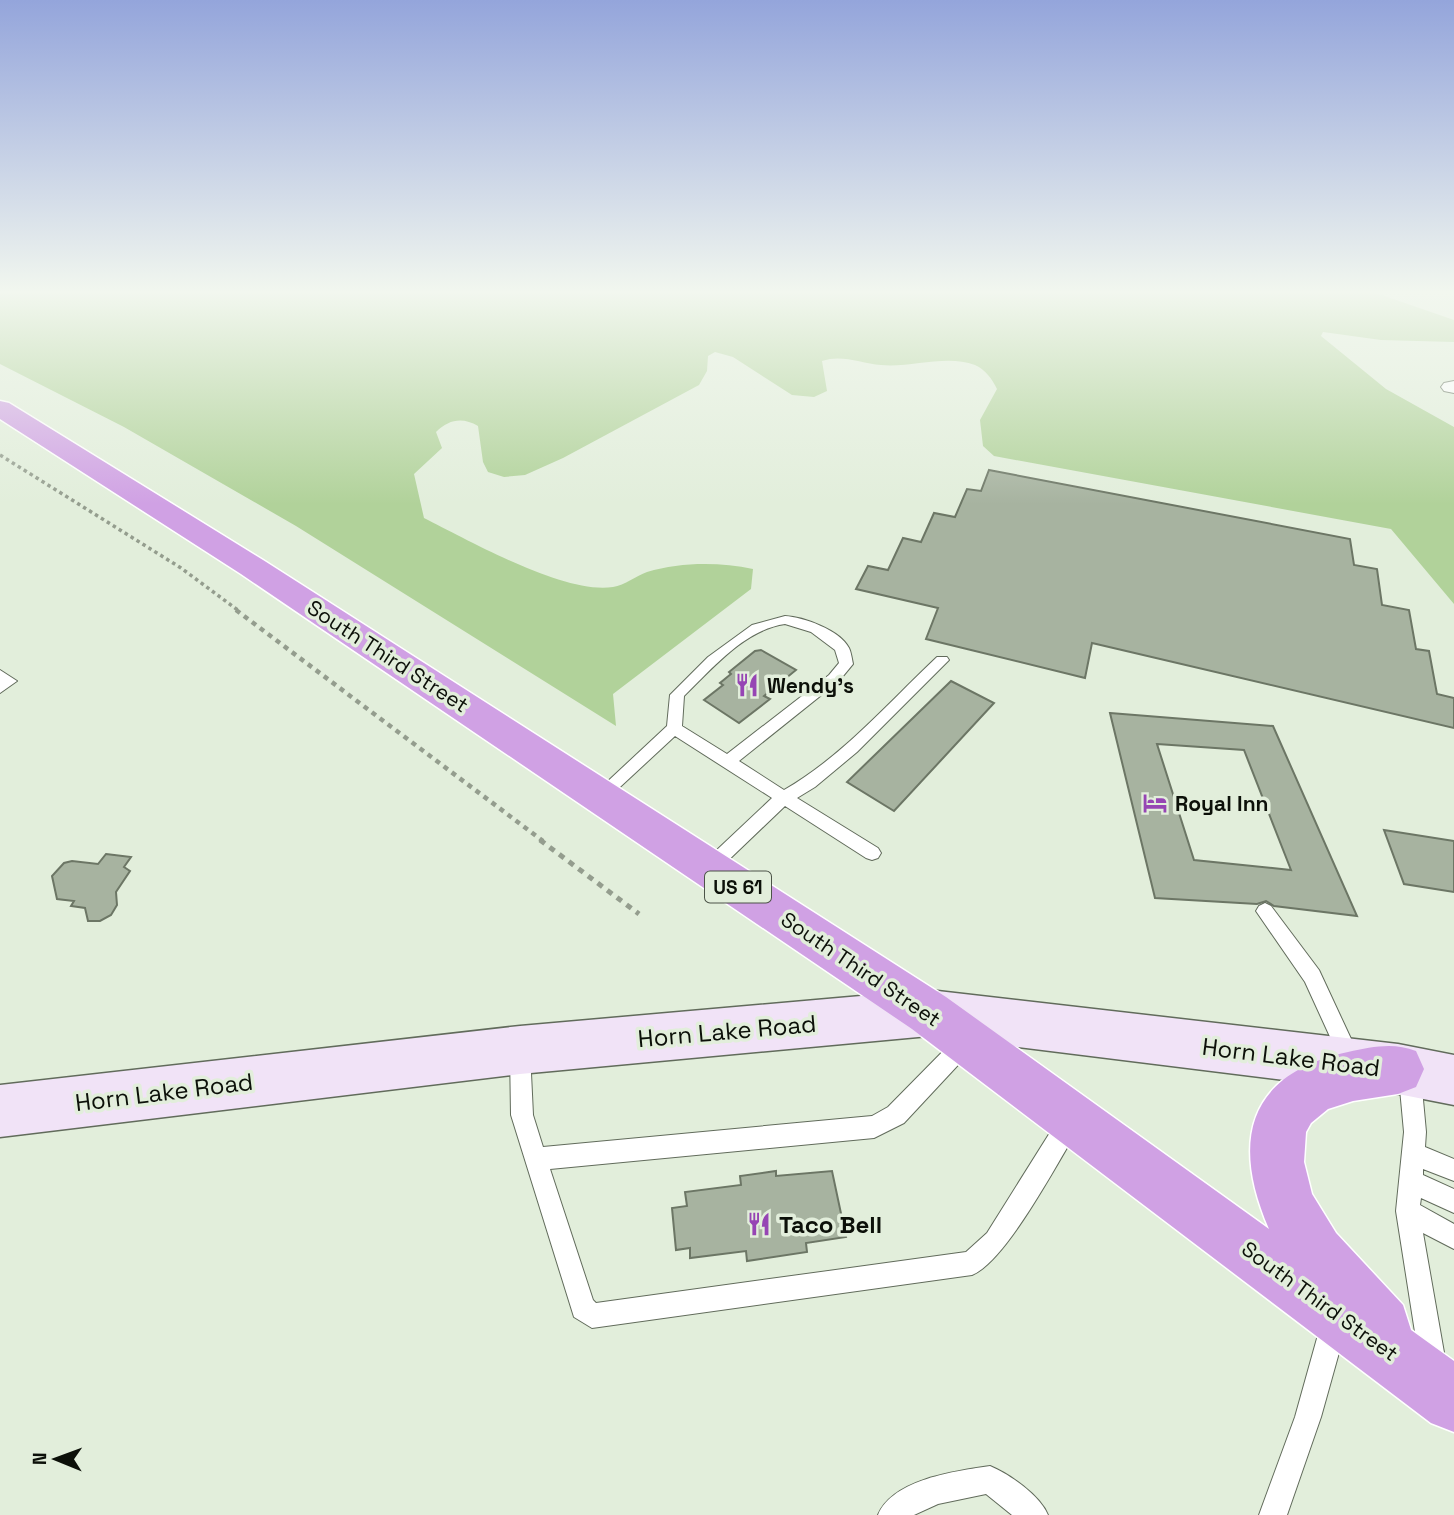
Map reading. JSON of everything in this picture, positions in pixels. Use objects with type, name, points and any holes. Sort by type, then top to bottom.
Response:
[{"type":"highway","name":"South Third Street","points":[[0,408],[252,567],[948,1027],[1439,1389]]},
{"type":"highway","points":[[1404,1071],[1340,1079],[1310,1091],[1291,1104],[1275,1139],[1279,1176],[1287,1205],[1308,1243],[1439,1389]]},
{"type":"main road","name":"Horn Lake Road","points":[[0,1111],[520,1050],[948,1027],[1404,1071]]},
{"type":"lane","points":[[600,796],[674,728],[677,695],[717,657],[764,624],[788,619],[805,624],[842,648],[846,664],[834,678],[729,761]]},
{"type":"lane","points":[[709,868],[783,798],[809,783],[851,748],[942,660]]},
{"type":"lane","points":[[0,675],[10,681],[0,688]]},
{"type":"lane","points":[[674,728],[872,853]]},
{"type":"lane","points":[[1265,911],[1312,976],[1404,1071],[1415,1132],[1408,1211],[1439,1389]]},
{"type":"lane","points":[[537,1159],[874,1126],[896,1115],[948,1027]]},
{"type":"lane","points":[[520,1050],[522,1115],[583,1308],[592,1316],[972,1263],[995,1241],[1072,1118]]},
{"type":"lane","points":[[1413,1154],[1454,1170]]},
{"type":"lane","points":[[1410,1181],[1454,1201]]},
{"type":"lane","points":[[1408,1211],[1454,1237]]},
{"type":"lane","points":[[1273,1515],[1308,1417],[1337,1314]]},
{"type":"lane","points":[[892,1515],[900,1508],[941,1487],[990,1480],[1034,1515]]},
{"type":"path","points":[[0,455],[181,568],[639,914]]},
{"type":"green space","points":[[708,363],[707,371],[699,385],[563,458],[525,475],[504,477],[488,472],[483,462],[478,426],[467,421],[451,422],[436,432],[442,448],[414,474],[424,518],[490,552],[569,583],[613,587],[660,569],[713,564],[753,569],[751,589],[613,694],[616,726],[296,526],[124,427],[0,364]]},
{"type":"green space","points":[[742,363],[822,363],[827,391],[814,397],[792,395]]},
{"type":"green space","points":[[867,363],[925,363],[904,365]]},
{"type":"green space","points":[[967,363],[1354,363],[1386,389],[1454,427],[1454,604],[1391,529],[994,456],[983,446],[980,420],[997,389],[988,375],[975,365]]},
{"type":"building","points":[[989,470],[1350,539],[1354,565],[1377,569],[1382,605],[1409,610],[1416,649],[1429,651],[1437,694],[1454,698],[1454,728],[1092,643],[1085,678],[926,639],[938,608],[856,589],[868,566],[888,570],[903,538],[921,542],[934,513],[955,517],[967,489],[981,491]]},
{"type":"building","name":"Wendy's","points":[[761,650],[796,670],[764,696],[770,699],[739,723],[704,700],[723,685],[720,683],[731,674],[729,672],[755,651]]},
{"type":"building","points":[[951,681],[994,703],[894,811],[847,782]]},
{"type":"building","name":"Royal Inn","points":[[1110,713],[1273,726],[1357,916],[1274,906],[1266,901],[1257,904],[1155,898]],"holes":[[[1157,744],[1244,750],[1291,870],[1194,860]]]},
{"type":"building","points":[[1384,830],[1454,841],[1454,892],[1404,884]]},
{"type":"building","points":[[106,854],[131,857],[124,867],[130,871],[116,892],[117,905],[111,915],[100,921],[88,921],[85,908],[71,906],[74,901],[57,899],[52,876],[64,863],[72,861],[98,864]]},
{"type":"building","name":"Taco Bell","points":[[776,1171],[776,1176],[832,1171],[846,1237],[806,1243],[807,1252],[747,1261],[746,1251],[690,1258],[690,1248],[676,1250],[672,1208],[687,1206],[685,1192],[741,1185],[740,1176]]},
{"type":"place","name":"Wendy's","points":[[747,685]]},
{"type":"place","name":"Royal Inn","points":[[1155,803]]},
{"type":"place","name":"Taco Bell","points":[[759,1224]]}]
